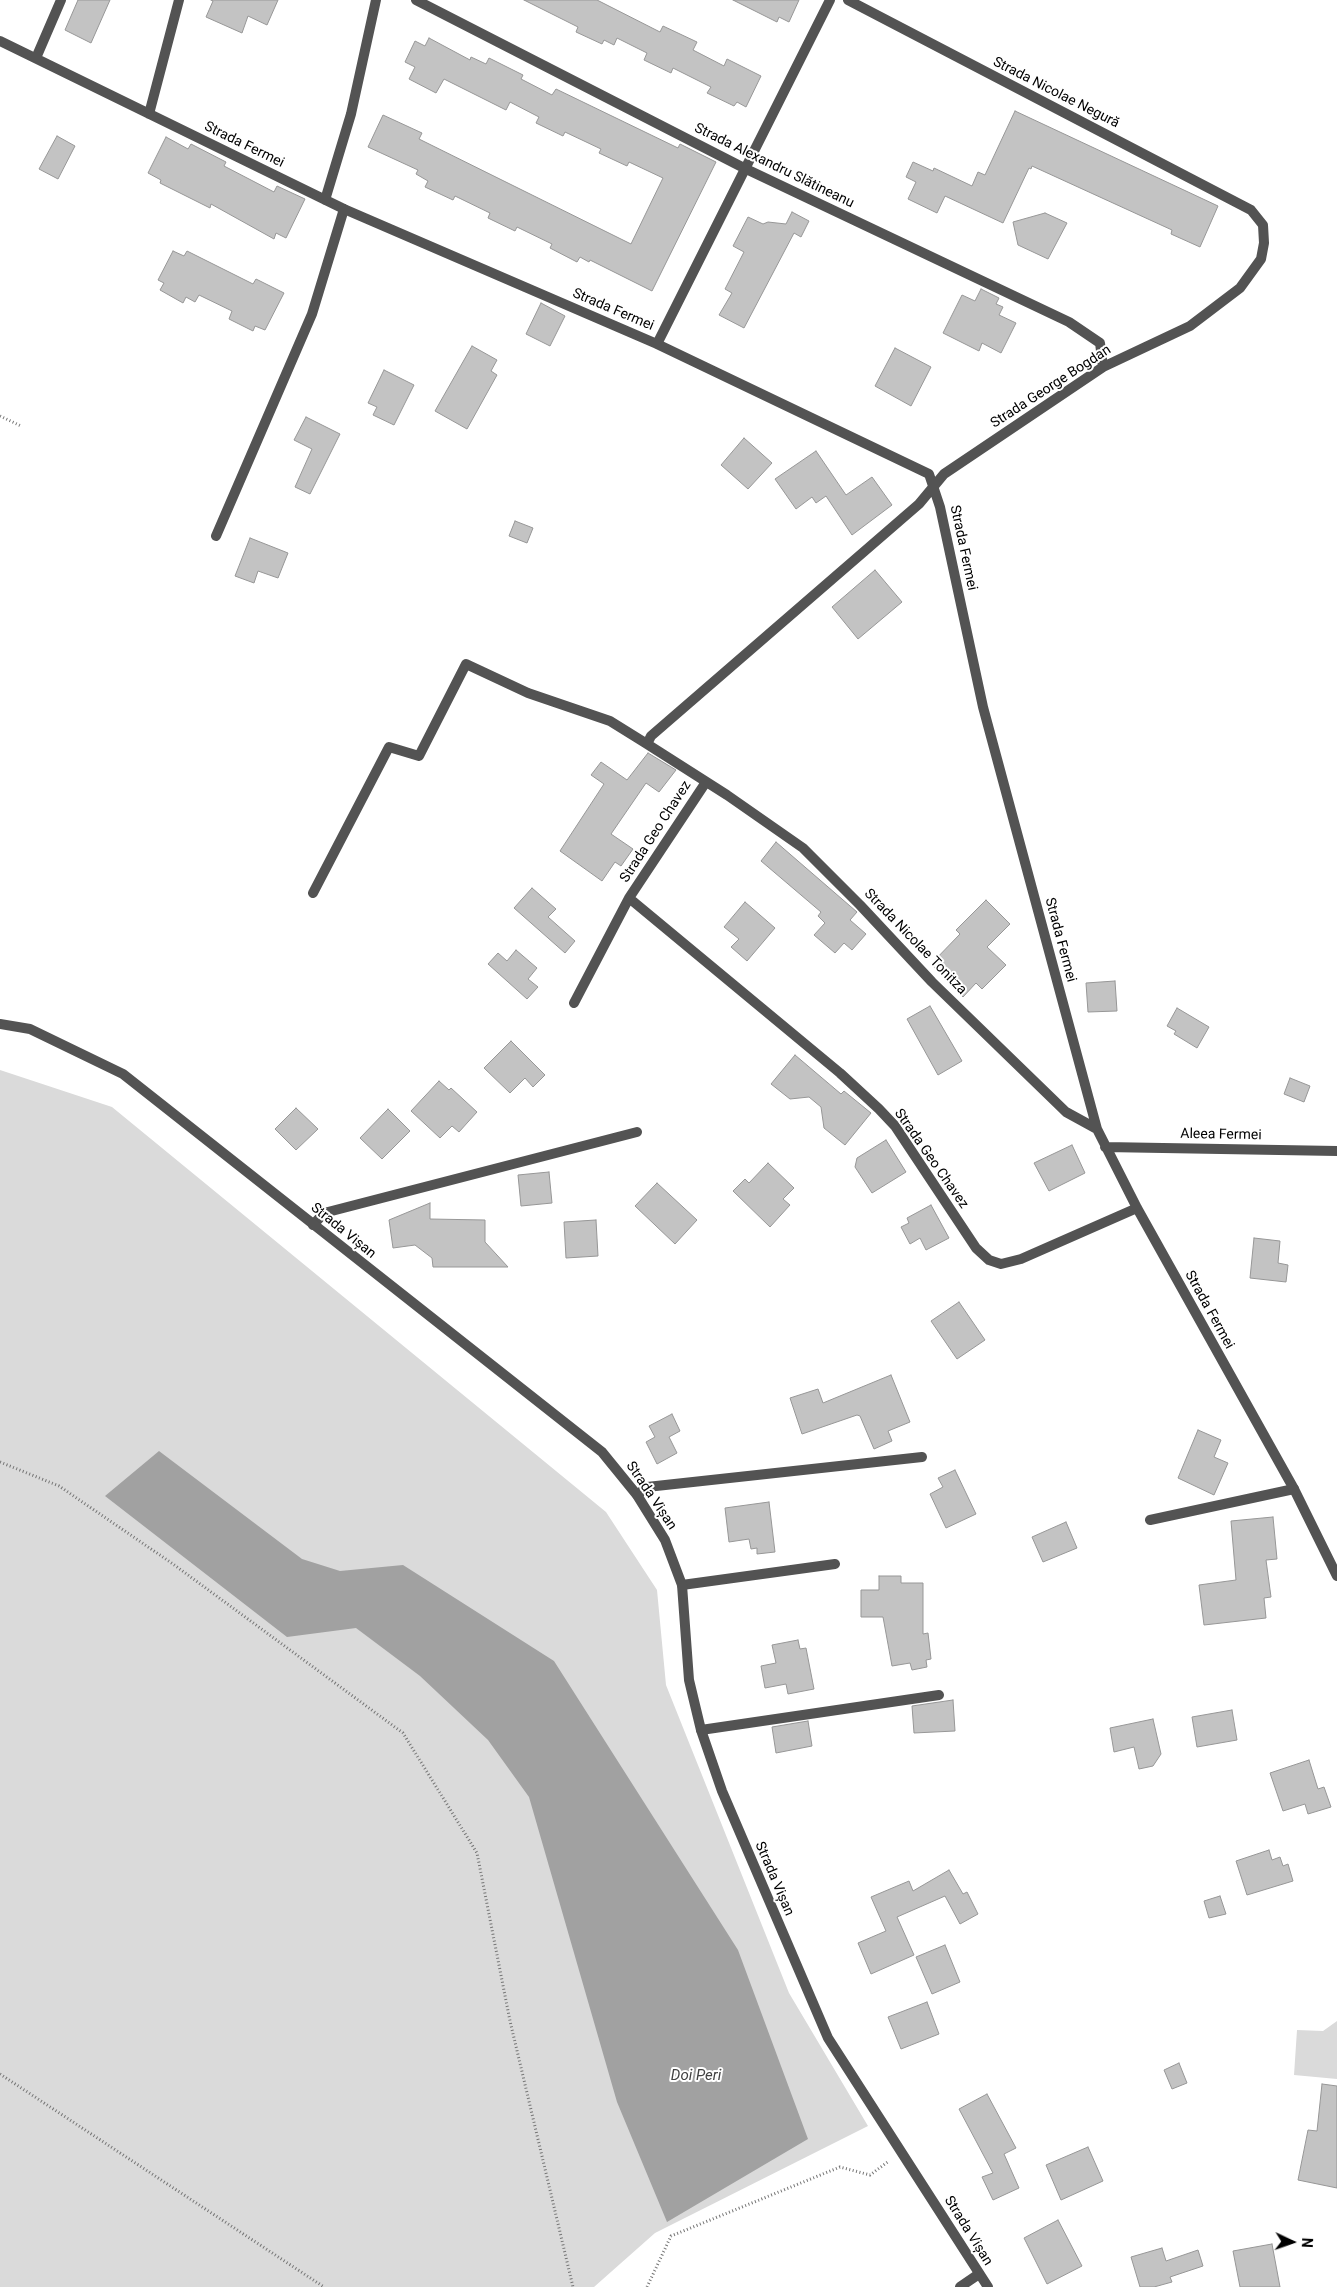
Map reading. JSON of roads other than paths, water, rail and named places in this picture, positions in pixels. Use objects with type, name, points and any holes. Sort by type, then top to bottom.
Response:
[{"type":"street","points":[[36,58],[60,0]]},
{"type":"street","points":[[149,114],[179,0]]},
{"type":"street","points":[[325,200],[351,114],[376,0]]},
{"type":"street","name":"Strada Alexandru Slătineanu","points":[[416,0],[744,168],[1069,322],[1100,343],[1103,367]]},
{"type":"street","points":[[657,344],[830,0]]},
{"type":"street","name":"Strada Nicolae Negură","points":[[848,0],[1252,210]]},
{"type":"street","name":"Strada Fermei","points":[[0,42],[344,209],[657,344],[929,474],[934,486],[984,707],[1097,1129],[1137,1208],[1294,1489],[1337,1576]]},
{"type":"street","points":[[216,536],[312,314],[344,209]]},
{"type":"street","name":"Strada George Bogdan","points":[[647,744],[651,736],[919,504],[944,474],[1103,367],[1190,326],[1240,288],[1261,259],[1264,243],[1263,225],[1252,210]]},
{"type":"street","name":"Strada Nicolae Tonitza","points":[[313,893],[389,747],[418,756],[466,664],[528,693],[610,721],[706,782],[804,848],[932,982],[1066,1112],[1097,1129]]},
{"type":"street","name":"Strada Geo Chavez","points":[[574,1003],[629,898],[706,782]]},
{"type":"street","name":"Strada Geo Chavez","points":[[629,898],[840,1073],[879,1109],[895,1126],[976,1248],[989,1260],[1002,1264],[1021,1259],[1137,1208]]},
{"type":"street","name":"Strada Vișan","points":[[0,1024],[30,1029],[122,1074],[602,1452],[637,1495],[665,1540],[682,1585],[689,1680],[701,1730],[722,1791],[828,2038],[988,2287]]},
{"type":"street","points":[[313,1225],[324,1213],[637,1132]]},
{"type":"street","name":"Aleea Fermei","points":[[1105,1146],[1337,1151]]},
{"type":"street","points":[[637,1495],[648,1487],[922,1457]]},
{"type":"street","points":[[1150,1520],[1294,1489]]},
{"type":"street","points":[[682,1585],[835,1564]]},
{"type":"street","points":[[701,1730],[939,1695]]},
{"type":"street","points":[[960,2287],[980,2274]]},
{"type":"water","name":"Doi Peri","points":[[159,1451],[302,1559],[340,1571],[403,1565],[554,1661],[738,1950],[808,2139],[667,2222],[617,2102],[529,1797],[488,1740],[420,1676],[356,1628],[287,1637],[105,1496]]}]
